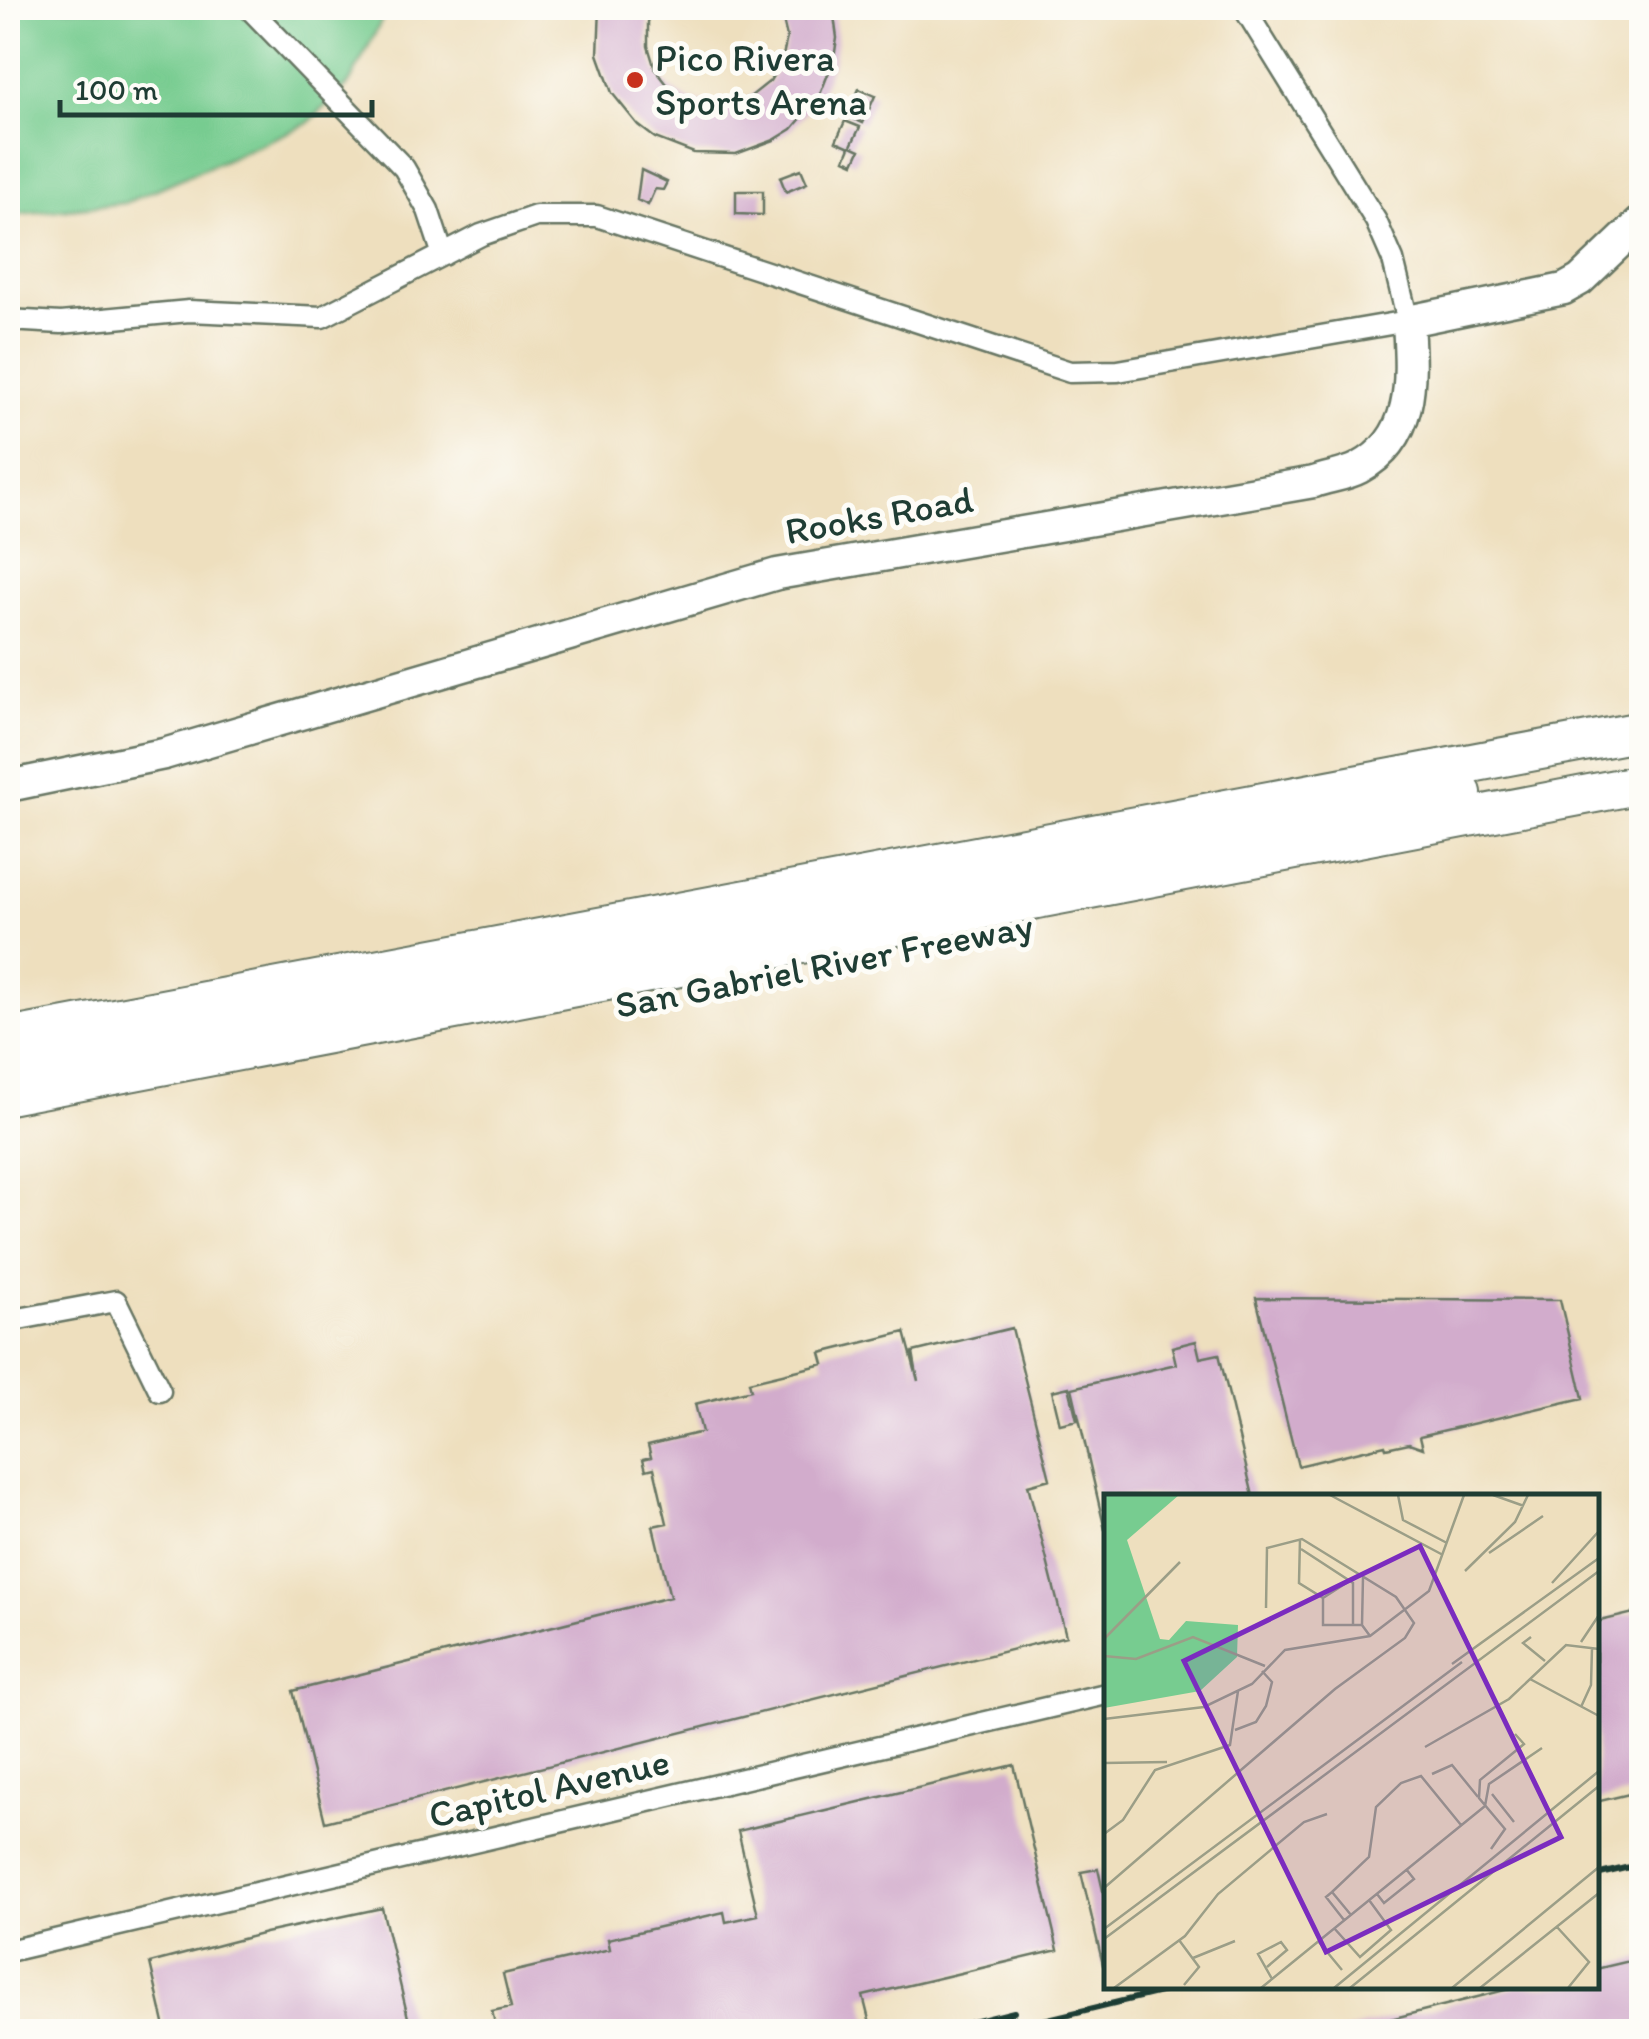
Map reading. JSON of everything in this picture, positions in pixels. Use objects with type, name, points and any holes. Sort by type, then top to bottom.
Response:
[{"type":"highway","name":"San Gabriel River Freeway","points":[[8,1038],[1642,731]]},
{"type":"highway","points":[[8,1066],[1642,760]]},
{"type":"highway","points":[[8,1096],[1642,784]]},
{"type":"highway","name":"San Gabriel River Freeway","points":[[8,1120],[1642,810]]},
{"type":"street","points":[[249,8],[404,168],[428,210],[444,255]]},
{"type":"street","points":[[1244,8],[1376,221],[1394,260],[1408,320]]},
{"type":"street","points":[[8,320],[61,323],[190,311],[322,317],[481,235],[536,216],[597,216],[1070,372],[1118,371],[1564,289],[1580,280],[1642,221]]},
{"type":"street","name":"Rooks Road","points":[[8,786],[164,754],[777,574],[1314,482],[1359,468],[1386,448],[1404,421],[1411,389],[1408,320]]},
{"type":"street","points":[[8,1321],[116,1301],[160,1391]]},
{"type":"street","name":"Capitol Avenue","points":[[8,1952],[1104,1694]]},
{"type":"green space","points":[[8,8],[388,8],[349,84],[307,124],[125,203],[8,215]]},
{"type":"building","name":"Pico Rivera Sports Arena","points":[[600,8],[653,8],[648,22],[648,46],[655,69],[670,88],[691,101],[728,105],[750,97],[770,81],[782,61],[787,37],[780,8],[833,8],[837,38],[834,59],[819,97],[792,129],[736,154],[694,153],[655,138],[638,125],[612,93],[598,54]]},
{"type":"building","points":[[859,89],[875,96],[863,123],[847,116]]},
{"type":"building","points":[[845,121],[860,127],[851,146],[860,150],[854,163],[845,159],[850,147],[836,141]]},
{"type":"building","points":[[801,169],[807,183],[786,192],[780,177]]},
{"type":"building","points":[[641,170],[667,182],[663,190],[655,189],[648,205],[637,200]]},
{"type":"building","points":[[736,191],[763,191],[763,215],[736,214]]},
{"type":"building","points":[[1256,1298],[1560,1300],[1583,1398],[1420,1436],[1423,1448],[1409,1443],[1386,1448],[1385,1445],[1298,1466]]},
{"type":"building","points":[[1012,1328],[1050,1479],[1028,1485],[1066,1636],[325,1822],[293,1691],[670,1597],[653,1526],[667,1523],[654,1468],[646,1470],[643,1459],[651,1457],[648,1445],[702,1432],[695,1404],[751,1390],[749,1382],[824,1364],[821,1353],[905,1332],[918,1381],[913,1352]]},
{"type":"building","points":[[1196,1341],[1200,1358],[1219,1354],[1253,1494],[1104,1494],[1104,1526],[1072,1388],[1176,1364],[1172,1347]]},
{"type":"building","points":[[1069,1387],[1077,1420],[1060,1424],[1052,1391]]},
{"type":"building","points":[[1642,1611],[1642,1791],[1599,1801],[1599,1621]]},
{"type":"building","points":[[1014,1765],[1058,1950],[863,1996],[870,2024],[840,2032],[497,2032],[492,2011],[511,2007],[503,1974],[610,1949],[608,1939],[724,1912],[726,1922],[758,1915],[738,1831]]},
{"type":"building","points":[[1098,1869],[1104,1895],[1103,1965],[1081,1872]]},
{"type":"building","points":[[382,1908],[410,2026],[388,2032],[166,2032],[150,1963]]},
{"type":"building","points":[[1642,1958],[1642,2032],[1339,2032],[1509,1989],[1599,1989],[1599,1968]]},
{"type":"railway","points":[[1599,1874],[1642,1864]]},
{"type":"railway","points":[[994,2032],[1173,1989]]},
{"type":"railway","points":[[933,2032],[1014,2012]]},
{"type":"place","name":"Pico Rivera Sports Arena","points":[[635,80]]}]
